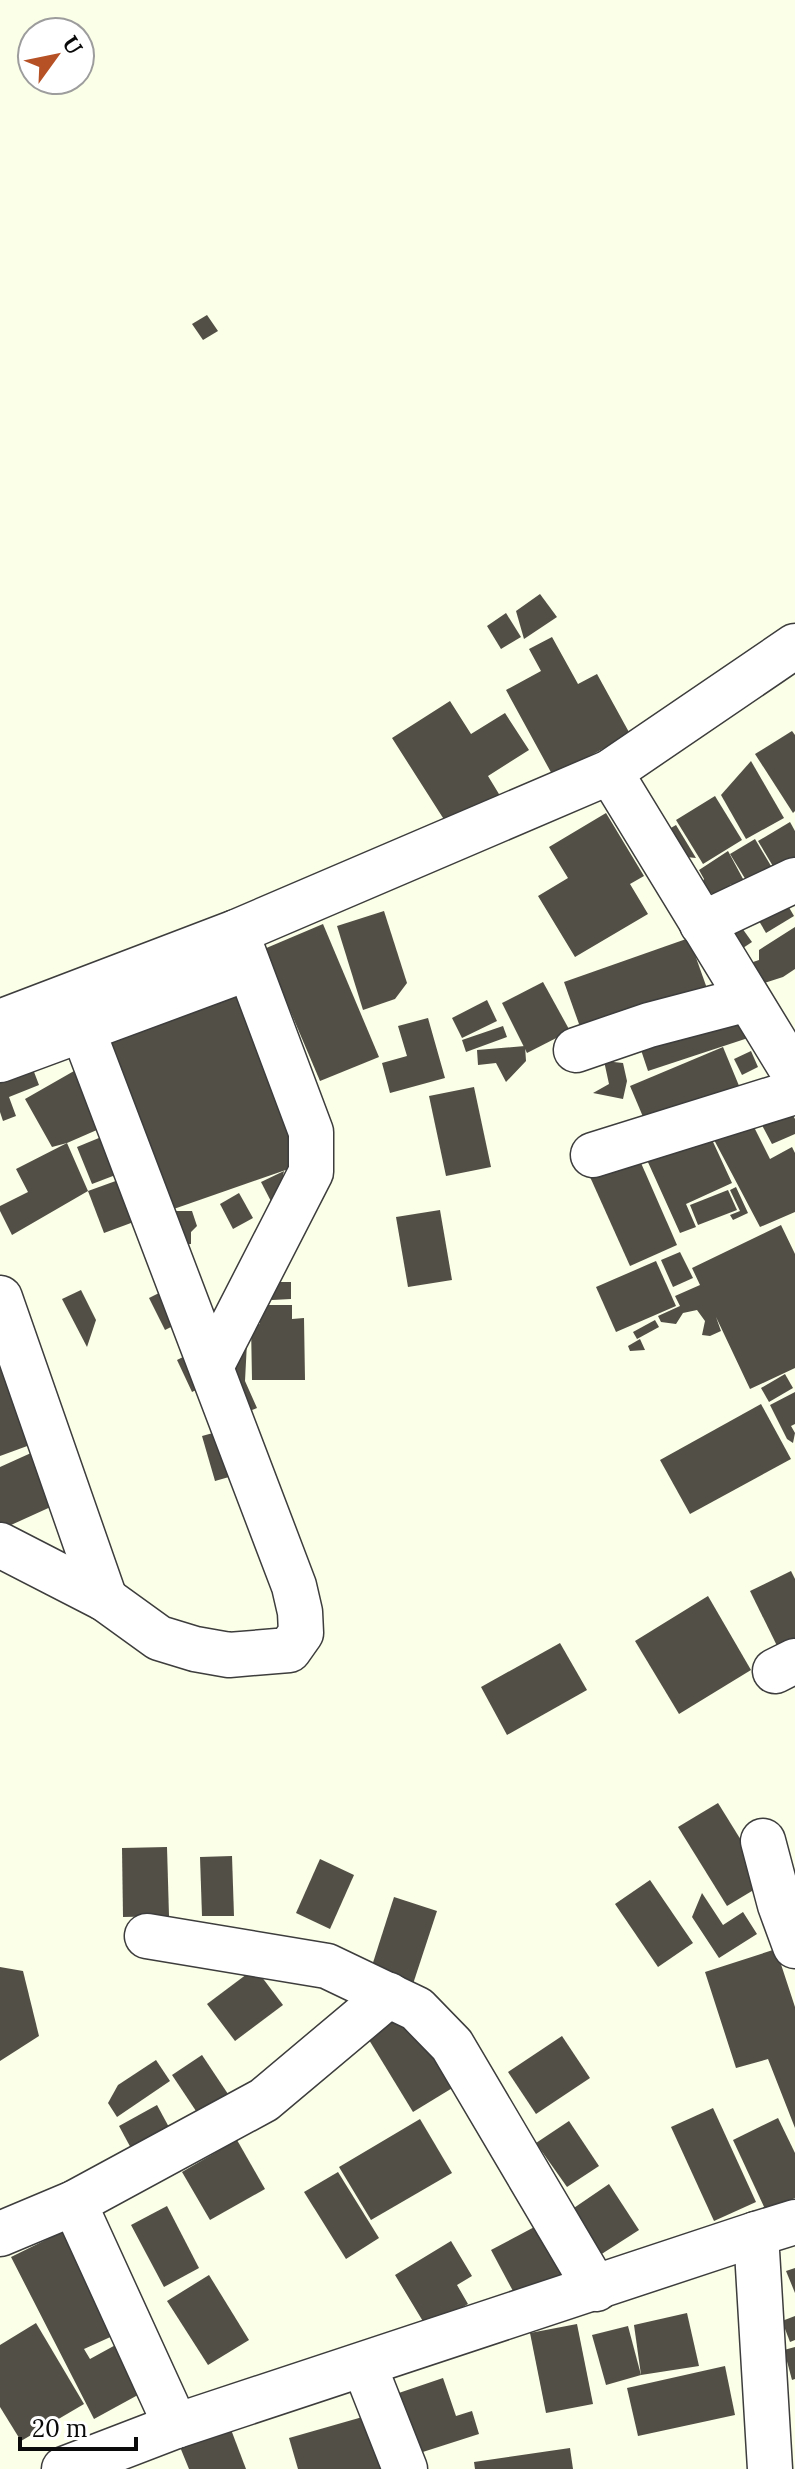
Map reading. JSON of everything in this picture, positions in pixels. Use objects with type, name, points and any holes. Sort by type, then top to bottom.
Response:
[{"type":"street","points":[[0,1060],[83,1031],[610,772],[795,646]]},
{"type":"street","points":[[610,772],[795,1075]]},
{"type":"street","points":[[702,924],[795,880]]},
{"type":"street","points":[[0,1022],[243,950]]},
{"type":"street","points":[[212,1365],[311,1172],[311,1132],[243,950]]},
{"type":"street","points":[[576,1050],[649,1025],[748,999]]},
{"type":"street","points":[[0,1545],[105,1599],[159,1638],[195,1649],[229,1655],[289,1650],[301,1633],[294,1586],[83,1031]]},
{"type":"street","points":[[593,1155],[795,1092]]},
{"type":"street","points":[[0,1298],[105,1599]]},
{"type":"street","points":[[763,1841],[795,1946]]},
{"type":"street","points":[[147,1936],[327,1966],[417,2009],[452,2045],[596,2289]]},
{"type":"street","points":[[0,2234],[74,2203],[264,2100],[389,1995]]},
{"type":"street","points":[[74,2203],[176,2426]]},
{"type":"street","points":[[64,2469],[176,2426],[775,2228],[770,2469]]},
{"type":"street","points":[[364,2365],[405,2469]]},
{"type":"building","points":[[207,315],[218,331],[203,340],[192,324]]},
{"type":"building","points":[[540,594],[557,617],[524,639],[516,611]]},
{"type":"building","points":[[506,613],[521,637],[501,649],[487,626]]},
{"type":"building","points":[[552,637],[578,684],[597,674],[630,734],[553,776],[506,690],[541,671],[529,649]]},
{"type":"building","points":[[450,701],[471,734],[505,713],[529,750],[488,776],[502,799],[452,832],[392,738]]},
{"type":"building","points":[[792,731],[795,735],[793,813],[755,754]]},
{"type":"building","points":[[751,761],[784,818],[746,839],[721,795]]},
{"type":"building","points":[[715,796],[742,840],[703,864],[676,820]]},
{"type":"building","points":[[606,813],[644,876],[630,884],[648,914],[575,957],[538,896],[568,878],[549,847]]},
{"type":"building","points":[[790,822],[795,831],[795,869],[780,878],[758,841]]},
{"type":"building","points":[[676,825],[696,858],[686,857],[669,829]]},
{"type":"building","points":[[755,839],[777,876],[752,890],[730,854]]},
{"type":"building","points":[[728,851],[749,890],[736,895],[731,884],[722,899],[700,887],[704,879],[699,870]]},
{"type":"building","points":[[780,892],[794,916],[766,933],[752,909]]},
{"type":"building","points":[[384,911],[407,983],[395,999],[363,1010],[337,926]]},
{"type":"building","points":[[323,924],[379,1057],[320,1081],[264,949]]},
{"type":"building","points":[[795,927],[795,969],[783,977],[758,985],[750,963],[759,960],[759,950]]},
{"type":"building","points":[[742,928],[752,942],[740,950],[730,937]]},
{"type":"building","points":[[689,938],[709,994],[584,1038],[564,982]]},
{"type":"building","points":[[241,979],[303,1164],[168,1211],[99,1034]]},
{"type":"building","points":[[543,982],[570,1031],[527,1053],[502,1003]]},
{"type":"building","points":[[487,1000],[497,1021],[462,1038],[452,1018]]},
{"type":"building","points":[[739,1010],[748,1038],[648,1071],[641,1050]]},
{"type":"building","points":[[428,1018],[445,1078],[390,1093],[382,1063],[407,1056],[398,1026]]},
{"type":"building","points":[[503,1026],[507,1037],[466,1052],[462,1040]]},
{"type":"building","points":[[525,1046],[526,1061],[506,1082],[496,1063],[478,1065],[477,1050]]},
{"type":"building","points":[[723,1047],[742,1093],[649,1131],[630,1086]]},
{"type":"building","points":[[751,1051],[758,1067],[742,1075],[734,1059]]},
{"type":"building","points":[[28,1056],[39,1085],[9,1097],[16,1116],[3,1121],[0,1112],[0,1067]]},
{"type":"building","points":[[604,1061],[623,1063],[627,1081],[623,1099],[593,1093],[609,1084]]},
{"type":"building","points":[[74,1071],[106,1126],[52,1147],[25,1099]]},
{"type":"building","points":[[474,1087],[491,1167],[446,1176],[429,1096]]},
{"type":"building","points":[[784,1099],[795,1119],[795,1134],[772,1144],[756,1114]]},
{"type":"building","points":[[749,1117],[770,1159],[792,1147],[795,1153],[795,1212],[760,1227],[712,1136]]},
{"type":"building","points":[[708,1131],[732,1183],[686,1204],[696,1227],[680,1233],[642,1149]]},
{"type":"building","points":[[111,1133],[126,1171],[92,1184],[77,1147]]},
{"type":"building","points":[[67,1143],[88,1191],[12,1235],[0,1206],[28,1192],[16,1169]]},
{"type":"building","points":[[634,1147],[677,1245],[630,1266],[586,1168]]},
{"type":"building","points":[[284,1171],[276,1211],[261,1182]]},
{"type":"building","points":[[124,1178],[139,1220],[104,1233],[88,1191]]},
{"type":"building","points":[[736,1187],[748,1213],[733,1220],[730,1215],[740,1211],[730,1190]]},
{"type":"building","points":[[728,1190],[737,1210],[698,1225],[690,1205]]},
{"type":"building","points":[[239,1193],[253,1218],[233,1229],[220,1204]]},
{"type":"building","points":[[440,1210],[452,1280],[408,1287],[396,1217]]},
{"type":"building","points":[[172,1211],[192,1211],[197,1226],[191,1232],[191,1244],[173,1245]]},
{"type":"building","points":[[781,1225],[795,1254],[795,1368],[750,1389],[716,1317],[721,1331],[710,1336],[702,1335],[705,1321],[697,1310],[683,1313],[676,1324],[661,1322],[658,1316],[680,1306],[675,1296],[700,1285],[692,1268]]},
{"type":"building","points":[[680,1252],[693,1278],[673,1287],[661,1260]]},
{"type":"building","points":[[656,1261],[676,1306],[616,1332],[596,1287]]},
{"type":"building","points":[[272,1282],[291,1282],[291,1299],[272,1300]]},
{"type":"building","points":[[81,1290],[96,1320],[87,1347],[62,1299]]},
{"type":"building","points":[[165,1290],[181,1322],[165,1330],[149,1298]]},
{"type":"building","points":[[260,1305],[292,1305],[292,1319],[304,1318],[305,1380],[252,1380],[251,1325],[260,1324]]},
{"type":"building","points":[[655,1320],[659,1327],[637,1339],[633,1332]]},
{"type":"building","points":[[248,1323],[245,1381],[257,1408],[244,1413],[218,1366]]},
{"type":"building","points":[[640,1339],[645,1350],[630,1351],[628,1346]]},
{"type":"building","points":[[187,1355],[202,1387],[192,1392],[177,1360]]},
{"type":"building","points":[[0,1367],[30,1445],[0,1456]]},
{"type":"building","points":[[785,1374],[793,1388],[769,1402],[761,1388]]},
{"type":"building","points":[[795,1392],[795,1424],[791,1426],[795,1433],[793,1443],[787,1439],[770,1405]]},
{"type":"building","points":[[761,1404],[791,1459],[690,1514],[660,1460]]},
{"type":"building","points":[[224,1430],[236,1475],[215,1481],[202,1436]]},
{"type":"building","points":[[31,1453],[55,1505],[0,1530],[0,1467]]},
{"type":"building","points":[[791,1571],[795,1579],[795,1652],[783,1658],[750,1591]]},
{"type":"building","points":[[708,1596],[751,1670],[679,1714],[635,1641]]},
{"type":"building","points":[[560,1643],[587,1690],[507,1735],[481,1687]]},
{"type":"building","points":[[718,1803],[767,1882],[727,1906],[678,1827]]},
{"type":"building","points":[[167,1847],[169,1916],[123,1917],[122,1848]]},
{"type":"building","points":[[232,1856],[234,1916],[202,1916],[200,1857]]},
{"type":"building","points":[[320,1859],[354,1875],[330,1929],[296,1913]]},
{"type":"building","points":[[650,1880],[693,1943],[658,1967],[615,1904]]},
{"type":"building","points":[[702,1893],[723,1925],[743,1912],[757,1934],[719,1958],[692,1917]]},
{"type":"building","points":[[394,1897],[437,1911],[412,1987],[370,1972]]},
{"type":"building","points":[[776,1949],[795,2007],[795,2128],[768,2059],[736,2068],[705,1972]]},
{"type":"building","points":[[0,1967],[23,1971],[39,2036],[0,2061]]},
{"type":"building","points":[[255,1968],[283,2005],[235,2041],[207,2004]]},
{"type":"building","points":[[407,2010],[454,2087],[413,2112],[366,2035]]},
{"type":"building","points":[[562,2036],[590,2078],[536,2114],[508,2072]]},
{"type":"building","points":[[202,2055],[232,2100],[202,2120],[172,2075]]},
{"type":"building","points":[[156,2060],[170,2081],[117,2117],[108,2103],[118,2085]]},
{"type":"building","points":[[157,2105],[177,2142],[139,2163],[119,2126]]},
{"type":"building","points":[[713,2108],[756,2202],[714,2221],[671,2127]]},
{"type":"building","points":[[778,2118],[795,2153],[795,2198],[766,2211],[733,2140]]},
{"type":"building","points":[[420,2119],[452,2173],[371,2220],[339,2167]]},
{"type":"building","points":[[569,2121],[599,2166],[567,2187],[536,2143]]},
{"type":"building","points":[[237,2140],[265,2189],[210,2220],[182,2172]]},
{"type":"building","points":[[338,2172],[379,2238],[346,2259],[304,2192]]},
{"type":"building","points":[[609,2184],[639,2230],[597,2257],[568,2212]]},
{"type":"building","points":[[167,2206],[199,2268],[164,2287],[131,2225]]},
{"type":"building","points":[[540,2224],[570,2280],[521,2306],[491,2250]]},
{"type":"building","points":[[66,2230],[117,2334],[84,2349],[90,2359],[121,2342],[147,2390],[94,2419],[11,2257]]},
{"type":"building","points":[[451,2241],[472,2276],[457,2285],[468,2304],[427,2328],[395,2275]]},
{"type":"building","points":[[795,2268],[795,2293],[786,2271]]},
{"type":"building","points":[[209,2275],[249,2340],[208,2365],[167,2301]]},
{"type":"building","points":[[687,2313],[699,2366],[641,2375],[634,2325]]},
{"type":"building","points":[[795,2316],[795,2340],[790,2342],[782,2321]]},
{"type":"building","points":[[36,2323],[84,2404],[21,2441],[0,2407],[0,2345]]},
{"type":"building","points":[[577,2324],[593,2404],[546,2413],[530,2333]]},
{"type":"building","points":[[628,2326],[641,2375],[606,2385],[592,2335]]},
{"type":"building","points":[[795,2347],[795,2379],[792,2380],[784,2350]]},
{"type":"building","points":[[725,2366],[735,2415],[638,2436],[627,2388]]},
{"type":"building","points":[[443,2378],[456,2416],[472,2411],[479,2434],[404,2458],[384,2398]]},
{"type":"building","points":[[366,2416],[381,2469],[298,2469],[289,2438]]},
{"type":"building","points":[[230,2427],[246,2469],[189,2469],[180,2447]]},
{"type":"building","points":[[570,2448],[573,2469],[475,2469],[474,2462]]}]
